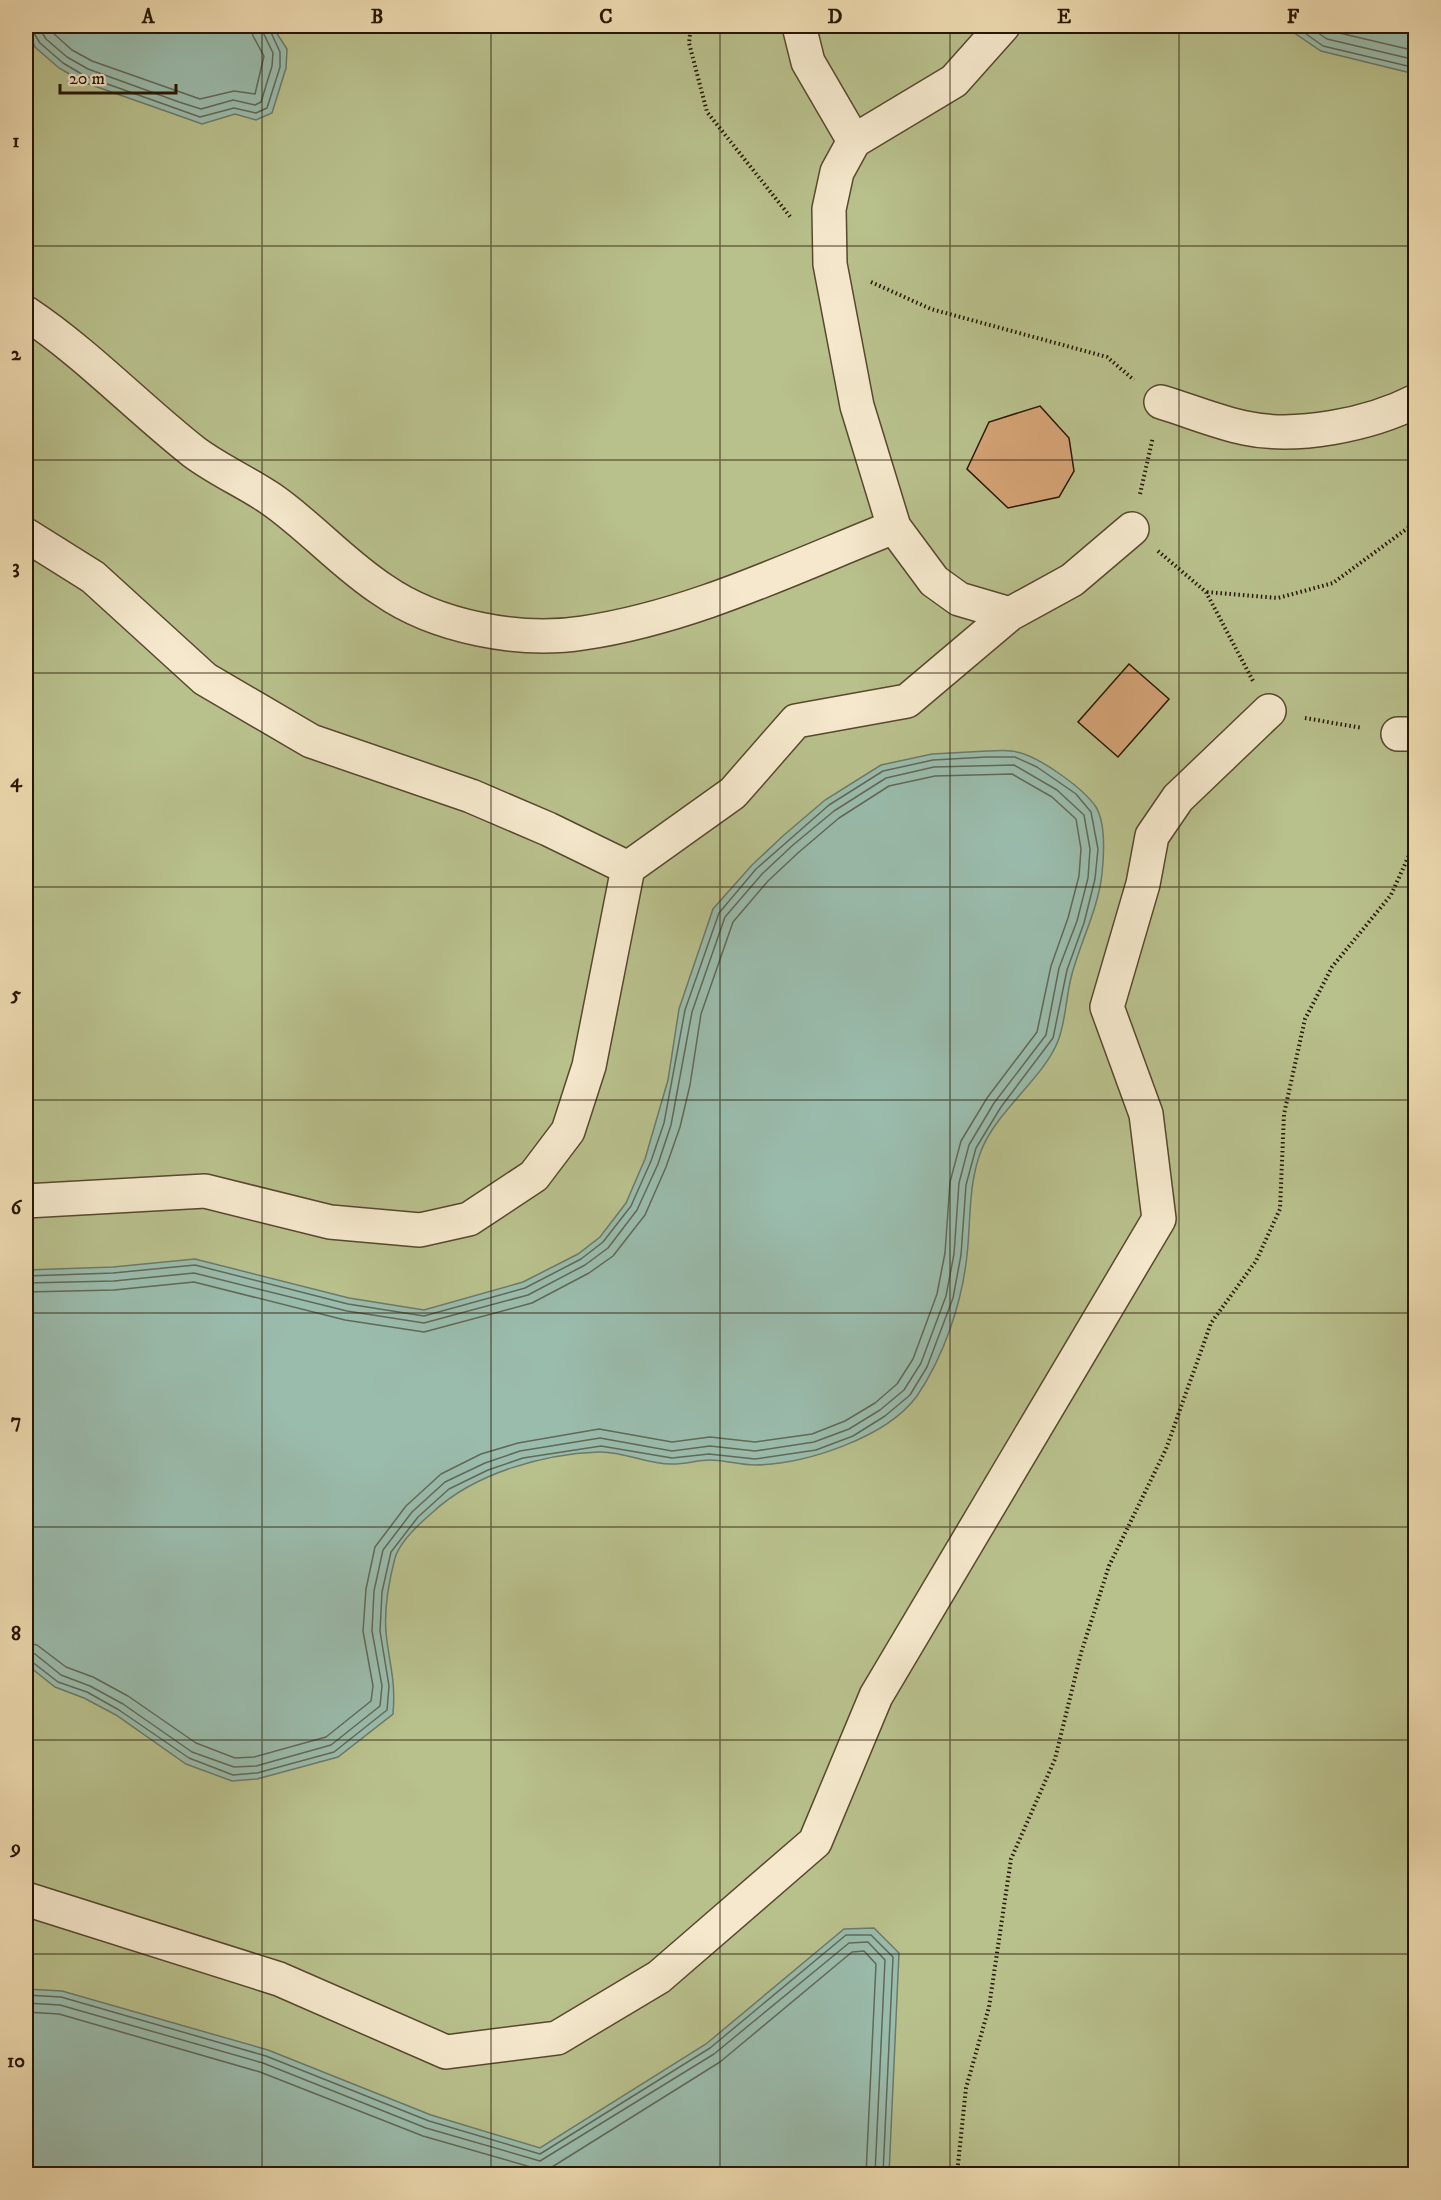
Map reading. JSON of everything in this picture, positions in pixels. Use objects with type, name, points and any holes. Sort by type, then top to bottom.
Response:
[{"type":"lane","points":[[799,26],[808,62],[854,141]]},
{"type":"lane","points":[[1003,26],[954,81],[854,141],[837,172],[829,209],[830,264],[857,406],[894,527],[934,581],[959,599],[1010,614]]},
{"type":"lane","points":[[26,313],[56,333],[125,396],[197,454],[271,499],[383,591],[435,617],[512,636],[581,634],[651,620],[733,592],[894,527]]},
{"type":"lane","points":[[1161,402],[1246,428],[1295,432],[1344,426],[1416,401]]},
{"type":"lane","points":[[26,1201],[205,1191],[330,1222],[420,1230],[469,1219],[534,1176],[568,1131],[589,1066],[628,868],[733,793],[796,721],[907,701],[1010,614],[1072,579],[1132,529]]},
{"type":"lane","points":[[26,534],[93,577],[206,679],[311,741],[471,796],[548,828],[628,868]]},
{"type":"lane","points":[[26,1899],[279,1979],[446,2052],[557,2038],[659,1977],[815,1842],[876,1696],[1159,1219],[1146,1114],[1107,1007],[1143,884],[1152,836],[1178,798],[1269,711]]},
{"type":"path","points":[[691,26],[689,43],[707,112],[794,220]]},
{"type":"path","points":[[830,264],[931,309],[1107,357],[1161,402],[1132,529],[1206,592],[1278,598],[1333,583],[1416,522]]},
{"type":"path","points":[[957,2175],[966,2088],[989,2007],[1011,1859],[1055,1759],[1081,1653],[1109,1566],[1166,1449],[1211,1323],[1256,1261],[1280,1209],[1284,1114],[1305,1019],[1332,967],[1391,895],[1416,840]]},
{"type":"green space","points":[[26,26],[1415,26],[1415,2174],[26,2174]]},
{"type":"water","points":[[26,26],[272,26],[287,49],[286,68],[272,113],[256,120],[235,114],[202,124],[83,82],[59,68],[35,47]]},
{"type":"water","points":[[1284,26],[1415,26],[1415,74],[1321,51]]},
{"type":"water","points":[[1006,750],[1026,755],[1060,774],[1090,799],[1096,807],[1103,831],[1104,849],[1100,887],[1072,974],[1058,1041],[1042,1068],[988,1136],[981,1151],[974,1177],[965,1273],[956,1310],[936,1364],[917,1396],[903,1411],[866,1436],[844,1446],[797,1460],[755,1465],[710,1460],[664,1464],[599,1452],[533,1462],[489,1476],[469,1486],[422,1521],[406,1539],[395,1558],[386,1614],[386,1632],[393,1681],[393,1714],[338,1757],[257,1779],[232,1781],[186,1764],[116,1715],[84,1698],[55,1687],[26,1664],[26,1270],[113,1267],[195,1259],[349,1298],[424,1310],[523,1282],[578,1254],[600,1237],[626,1203],[645,1159],[668,1080],[679,1009],[713,909],[752,865],[784,835],[825,800],[881,765],[932,754]]},
{"type":"water","points":[[874,1928],[899,1953],[889,2174],[26,2174],[26,1989],[62,1991],[268,2050],[431,2115],[540,2148],[706,2044],[844,1929]]},
{"type":"building","points":[[1040,406],[1069,438],[1074,471],[1059,497],[1008,508],[967,469],[989,422]]},
{"type":"building","points":[[1129,664],[1169,699],[1118,757],[1078,722]]}]
